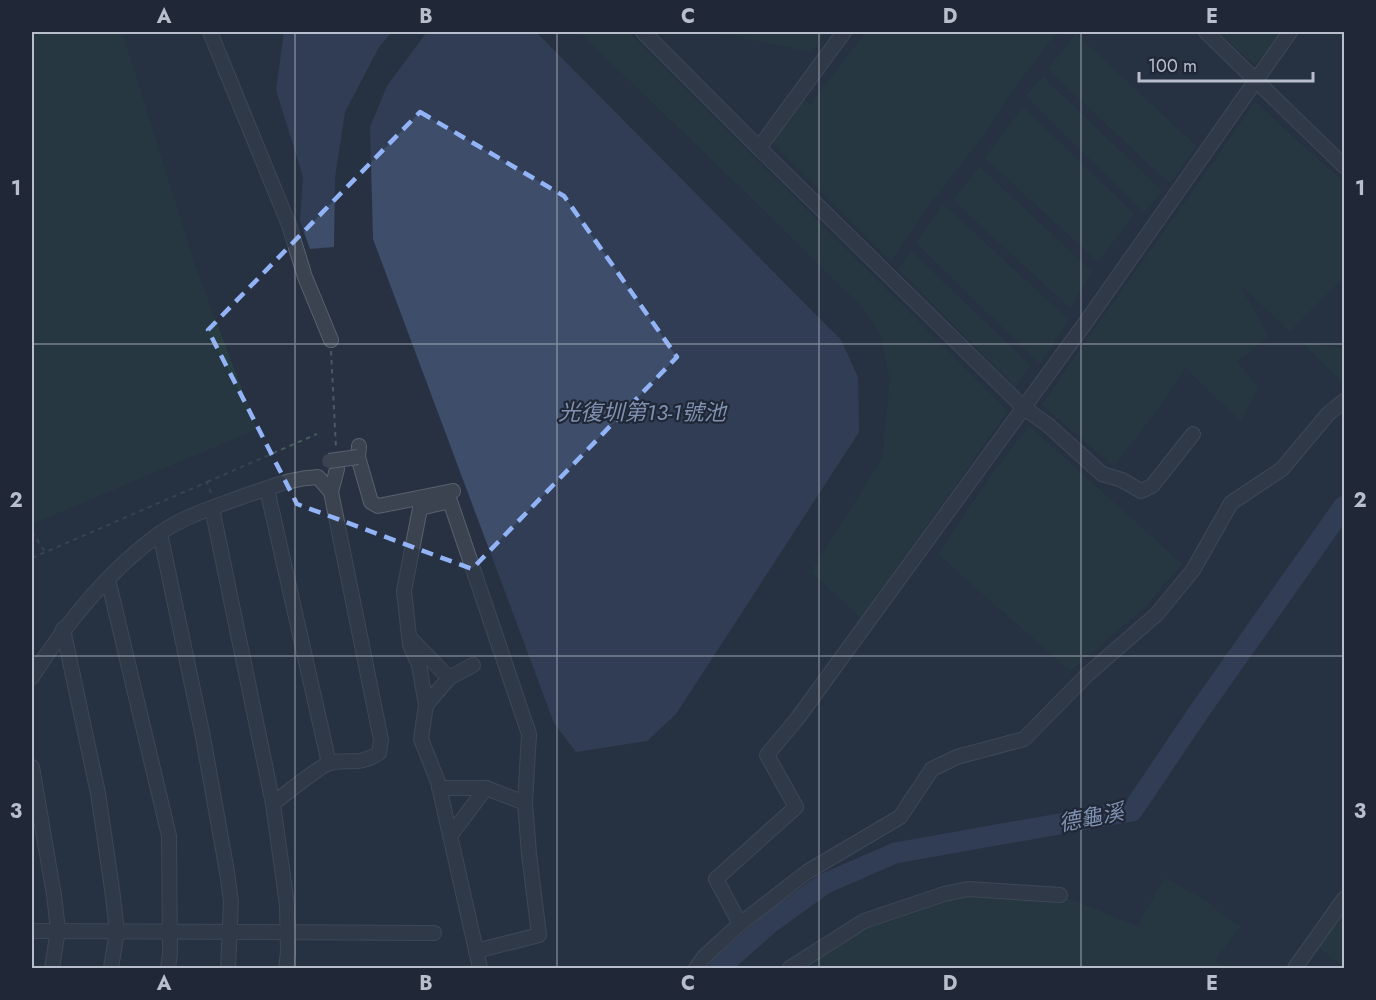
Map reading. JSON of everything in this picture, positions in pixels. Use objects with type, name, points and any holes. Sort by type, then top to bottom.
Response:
[{"type":"street","points":[[210,32],[290,225],[305,277],[330,339]]},
{"type":"street","points":[[643,32],[1024,408],[1048,425],[1102,474],[1122,480],[1141,491],[1152,486],[1193,434]]},
{"type":"street","points":[[759,148],[844,32]]},
{"type":"street","points":[[1206,32],[1344,166]]},
{"type":"street","points":[[740,924],[716,879],[796,807],[767,754],[797,719],[1024,408],[1290,32]]},
{"type":"street","points":[[696,969],[704,957],[740,924],[807,872],[900,817],[932,769],[957,756],[1024,739],[1088,674],[1157,614],[1193,570],[1231,503],[1282,469],[1328,414],[1344,401]]},
{"type":"street","points":[[273,804],[329,763],[368,760],[379,753],[381,740],[332,492],[333,465],[358,451],[371,502],[378,506],[450,501],[529,734],[525,803],[539,934],[476,951]]},
{"type":"street","points":[[32,677],[63,629],[108,579],[160,533],[197,513],[299,478],[318,477],[332,492]]},
{"type":"street","points":[[267,489],[329,763]]},
{"type":"street","points":[[421,503],[453,491]]},
{"type":"street","points":[[421,503],[404,591],[410,645],[419,665],[426,705],[421,739],[439,788],[480,969]]},
{"type":"street","points":[[212,508],[273,804],[287,905],[286,969]]},
{"type":"street","points":[[160,533],[215,800],[231,902],[228,969]]},
{"type":"street","points":[[108,579],[169,836],[168,969]]},
{"type":"street","points":[[63,629],[98,793],[117,931],[111,969]]},
{"type":"street","points":[[409,638],[450,678]]},
{"type":"street","points":[[426,705],[450,678],[473,665]]},
{"type":"street","points":[[32,767],[58,930],[52,969]]},
{"type":"street","points":[[439,788],[486,788],[525,803]]},
{"type":"street","points":[[450,836],[486,788]]},
{"type":"street","points":[[790,969],[864,921],[944,894],[968,889],[1060,895]]},
{"type":"street","points":[[1295,969],[1344,898]]},
{"type":"street","points":[[32,930],[435,933]]},
{"type":"path","points":[[330,339],[336,448]]},
{"type":"path","points":[[32,558],[317,434]]},
{"type":"path","points":[[207,482],[212,494],[212,508]]},
{"type":"path","points":[[32,532],[45,552]]},
{"type":"highlighted area","points":[[420,112],[564,196],[677,357],[472,569],[297,504],[208,330]]},
{"type":"green space","points":[[32,32],[122,32],[196,268],[257,429],[32,524]]},
{"type":"green space","points":[[579,32],[629,32],[1008,411],[861,618],[811,572],[882,459],[890,380],[880,333],[863,308]]},
{"type":"green space","points":[[714,32],[826,32],[811,52]]},
{"type":"green space","points":[[866,32],[1057,32],[1009,95],[990,127],[926,209],[891,261],[766,136],[797,91],[810,105]]},
{"type":"green space","points":[[1218,32],[1285,32],[1255,65]]},
{"type":"green space","points":[[1076,34],[1196,146],[1170,184],[1048,69]]},
{"type":"green space","points":[[1043,77],[1162,191],[1144,212],[1026,96]]},
{"type":"green space","points":[[1255,102],[1344,183],[1344,277],[1290,331],[1240,285],[1268,336],[1237,362],[1258,387],[1241,421],[1185,368],[1164,401],[1114,466],[1042,405]]},
{"type":"green space","points":[[1023,107],[1134,214],[1098,262],[985,158]]},
{"type":"green space","points":[[980,167],[1092,272],[1070,308],[953,200]]},
{"type":"green space","points":[[943,204],[1069,320],[1040,364],[916,243]]},
{"type":"green space","points":[[911,251],[1030,365],[1016,387],[898,269]]},
{"type":"green space","points":[[1302,342],[1342,348],[1344,346],[1344,384]]},
{"type":"green space","points":[[1029,426],[1182,564],[1143,609],[1070,671],[938,554],[993,473]]},
{"type":"green space","points":[[1165,878],[1202,899],[1240,927],[1215,960],[1228,968],[790,968],[864,921],[944,894],[1060,895],[1139,927],[1142,917]]},
{"type":"green space","points":[[1344,899],[1344,967],[1314,943]]},
{"type":"water","points":[[284,32],[392,32],[379,47],[345,112],[335,178],[334,247],[310,249],[300,221],[303,177],[276,90]]},
{"type":"water","name":"光復圳第13-1號池","points":[[427,32],[536,32],[841,340],[858,377],[859,432],[676,714],[647,741],[576,752],[554,723],[373,239],[370,127],[387,86]]},
{"type":"waterway","name":"德龜溪","points":[[719,968],[770,923],[824,884],[895,853],[1132,811],[1344,506]]}]
